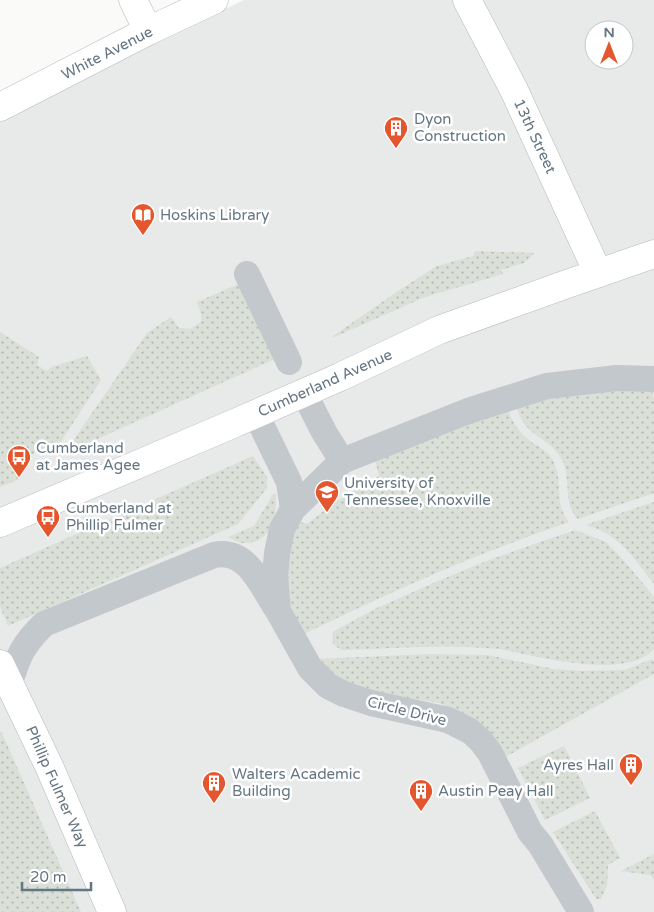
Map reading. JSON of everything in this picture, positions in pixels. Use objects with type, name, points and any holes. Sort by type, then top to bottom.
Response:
[{"type":"street","points":[[133,0],[148,31]]},
{"type":"street","name":"White Avenue","points":[[0,107],[148,31],[214,0]]},
{"type":"street","name":"13th Street","points":[[467,0],[514,90],[598,273]]},
{"type":"street","name":"Cumberland Avenue","points":[[0,523],[304,393],[439,330],[654,254]]},
{"type":"street","points":[[247,274],[289,362]]},
{"type":"street","points":[[617,378],[654,368]]},
{"type":"street","name":"Circle Drive","points":[[581,912],[540,844],[530,832],[490,753],[481,740],[470,731],[448,720],[370,704],[328,686],[310,668],[278,611],[275,576],[277,553],[282,529],[293,509],[342,461],[468,411],[547,386],[617,378],[654,379]]},
{"type":"street","points":[[304,393],[324,432],[342,461]]},
{"type":"street","points":[[256,414],[289,482],[293,509]]},
{"type":"street","points":[[5,674],[32,635],[44,624],[214,554],[224,553],[242,560],[251,569],[278,611]]},
{"type":"street","name":"Phillip Fulmer Way","points":[[5,674],[49,766],[112,912]]},
{"type":"shaded area","name":"University of Tennessee, Knoxville","points":[[244,0],[654,0],[654,912],[0,912],[0,115]]},
{"type":"shaded area","points":[[475,251],[535,253],[524,263],[501,270],[503,274],[425,297],[332,338],[437,266],[473,256]]},
{"type":"shaded area","points":[[243,282],[275,359],[64,454],[147,333],[171,317],[179,328],[190,329],[201,322],[201,314],[197,302]]},
{"type":"shaded area","points":[[0,332],[39,357],[37,365],[47,371],[51,367],[87,356],[101,380],[58,446],[56,444],[50,449],[49,447],[19,460],[21,467],[24,465],[20,479],[0,487]]},
{"type":"shaded area","points":[[611,391],[652,391],[654,398],[654,493],[578,519],[570,506],[565,468],[562,460],[550,446],[526,426],[516,407],[566,395]]},
{"type":"shaded area","points":[[508,409],[521,432],[551,457],[558,474],[561,506],[569,522],[435,574],[304,634],[291,607],[282,575],[297,521],[307,524],[342,498],[379,476],[375,459]]},
{"type":"shaded area","points":[[253,456],[267,477],[267,488],[238,524],[8,626],[0,607],[0,568]]},
{"type":"shaded area","points":[[273,494],[276,494],[274,519],[271,527],[261,539],[243,543],[228,537],[254,526]]},
{"type":"shaded area","points":[[654,502],[654,584],[626,549],[609,535],[588,526],[588,524]]},
{"type":"shaded area","points":[[575,530],[606,542],[654,597],[654,649],[641,658],[623,663],[602,665],[580,664],[499,649],[436,646],[341,650],[333,644],[332,636],[334,631],[377,608],[489,560]]},
{"type":"shaded area","points":[[430,654],[488,655],[554,669],[584,671],[625,670],[652,659],[654,661],[654,674],[507,756],[468,716],[439,703],[383,694],[338,678],[318,659]]},
{"type":"shaded area","points":[[0,731],[2,733],[81,912],[0,912]]},
{"type":"shaded area","points":[[564,746],[590,798],[545,820],[518,768]]},
{"type":"shaded area","points":[[595,811],[620,858],[608,865],[607,885],[601,899],[596,899],[553,832]]},
{"type":"shaded area","points":[[654,854],[654,880],[650,875],[621,871]]},
{"type":"place","name":"Dyon Construction","points":[[396,149]]},
{"type":"place","name":"Hoskins Library","points":[[143,236]]},
{"type":"place","name":"Cumberland at James Agee","points":[[19,478]]},
{"type":"place","name":"University of Tennessee, Knoxville","points":[[327,513]]},
{"type":"place","name":"Cumberland at Phillip Fulmer","points":[[48,538]]},
{"type":"place","name":"Ayres Hall","points":[[631,786]]},
{"type":"place","name":"Walters Academic Building","points":[[214,804]]},
{"type":"place","name":"Austin Peay Hall","points":[[421,812]]}]
